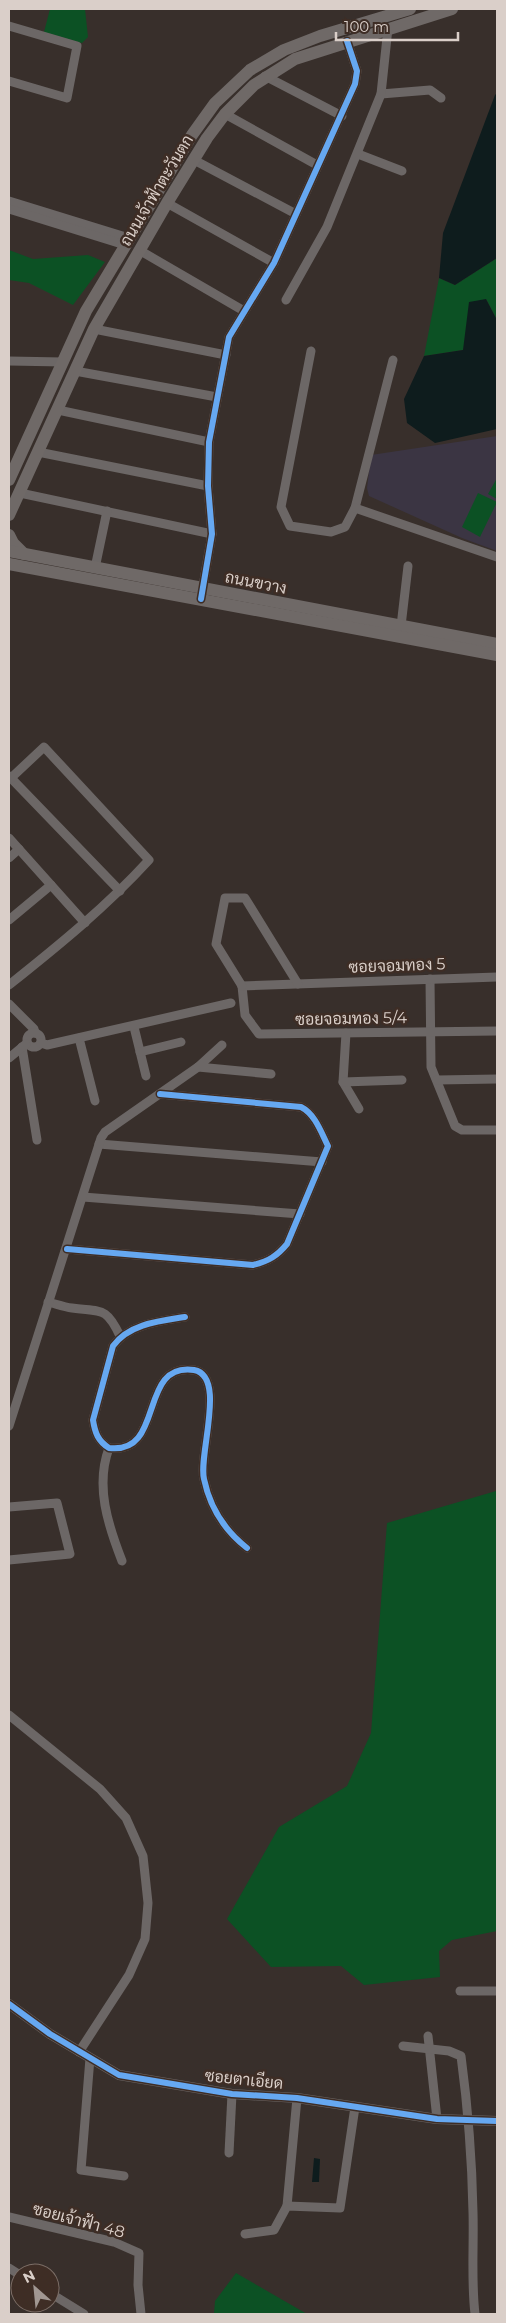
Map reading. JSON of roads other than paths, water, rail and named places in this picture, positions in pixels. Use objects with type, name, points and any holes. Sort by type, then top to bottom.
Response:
[{"type":"main road","name":"ถนนเจ้าฟ้าตะวันตก","points":[[9,480],[85,313],[204,118],[219,99],[260,63],[301,42],[410,9]]},
{"type":"main road","name":"ถนนเจ้าฟ้าตะวันตก","points":[[9,515],[94,329],[167,203],[225,114],[242,96],[266,76],[295,59],[452,9]]},
{"type":"main road","points":[[9,535],[13,543],[26,555]]},
{"type":"main road","name":"ถนนขวาง","points":[[9,551],[95,568],[202,594],[497,655]]},
{"type":"main road","name":"ถนนขวาง","points":[[12,566],[401,626],[497,644]]},
{"type":"street","points":[[9,26],[77,46],[67,98],[9,81]]},
{"type":"street","points":[[286,300],[327,227],[382,94],[388,28]]},
{"type":"street","points":[[202,594],[212,534],[208,486],[209,442],[229,337],[274,263],[355,84],[358,71],[347,41]]},
{"type":"street","points":[[266,76],[342,116]]},
{"type":"street","points":[[382,94],[430,90],[441,98]]},
{"type":"street","points":[[225,114],[317,165]]},
{"type":"street","points":[[358,154],[402,171]]},
{"type":"street","points":[[194,160],[296,214]]},
{"type":"street","points":[[9,201],[127,242]]},
{"type":"street","points":[[167,203],[274,263]]},
{"type":"street","points":[[9,209],[127,242]]},
{"type":"street","points":[[139,250],[244,311]]},
{"type":"street","points":[[94,329],[226,355]]},
{"type":"street","points":[[311,351],[281,508],[290,526],[331,532],[345,527],[355,508],[394,360]]},
{"type":"street","points":[[9,361],[63,362]]},
{"type":"street","points":[[75,371],[218,397]]},
{"type":"street","points":[[58,410],[209,442]]},
{"type":"street","points":[[38,452],[208,486]]},
{"type":"street","points":[[20,493],[212,534]]},
{"type":"street","points":[[355,508],[497,557]]},
{"type":"street","points":[[95,568],[107,511]]},
{"type":"street","points":[[401,626],[408,566]]},
{"type":"street","points":[[9,986],[86,923],[120,891],[149,860],[44,747],[10,777],[120,891]]},
{"type":"street","points":[[9,838],[86,923]]},
{"type":"street","points":[[9,858],[19,849]]},
{"type":"street","points":[[9,920],[50,885]]},
{"type":"street","points":[[242,986],[216,944],[225,898],[245,898],[298,984]]},
{"type":"street","name":"ซอยจอมทอง 5","points":[[242,986],[497,977]]},
{"type":"street","points":[[430,979],[429,1032],[431,1066],[455,1126],[462,1130],[497,1130]]},
{"type":"street","name":"ซอยจอมทอง 5/4","points":[[242,986],[245,1015],[259,1034],[497,1031]]},
{"type":"street","points":[[41,1043],[47,1046],[231,1003]]},
{"type":"street","points":[[9,1004],[34,1029],[35,1033],[40,1036],[41,1043]]},
{"type":"street","points":[[134,1026],[146,1076]]},
{"type":"street","points":[[35,1033],[28,1036],[25,1045],[37,1140]]},
{"type":"street","points":[[346,1033],[343,1082],[359,1109]]},
{"type":"street","points":[[79,1038],[95,1101]]},
{"type":"street","points":[[140,1052],[181,1042]]},
{"type":"street","points":[[25,1045],[34,1047],[41,1043]]},
{"type":"street","points":[[9,1058],[25,1045]]},
{"type":"street","points":[[9,1426],[99,1144],[105,1132],[198,1068],[222,1045]]},
{"type":"street","points":[[198,1068],[271,1074]]},
{"type":"street","points":[[437,1080],[497,1079]]},
{"type":"street","points":[[343,1082],[402,1080]]},
{"type":"street","points":[[67,1248],[253,1265],[266,1262],[278,1255],[287,1244],[328,1146],[317,1124],[307,1110],[301,1107],[160,1094]]},
{"type":"street","points":[[99,1144],[322,1162]]},
{"type":"street","points":[[83,1197],[300,1214]]},
{"type":"street","points":[[48,1302],[72,1308],[102,1312],[113,1320],[120,1336]]},
{"type":"street","points":[[185,1317],[158,1321],[120,1336],[110,1354],[93,1420],[95,1432],[99,1439],[110,1448],[126,1448],[136,1443],[143,1434],[159,1386],[169,1376],[178,1372],[192,1370],[201,1372],[207,1378],[211,1401],[202,1460],[203,1478],[216,1514],[231,1535],[247,1548]]},
{"type":"street","points":[[110,1448],[102,1476],[103,1495],[114,1539],[122,1561]]},
{"type":"street","points":[[9,1507],[58,1503],[70,1554],[9,1560]]},
{"type":"street","points":[[9,1715],[100,1789],[126,1818],[143,1856],[148,1903],[145,1939],[129,1975],[79,2052]]},
{"type":"street","points":[[460,1991],[497,1991]]},
{"type":"street","name":"ซอยตาเอียด","points":[[9,2004],[50,2034],[120,2075],[232,2094],[297,2098],[437,2119],[497,2121]]},
{"type":"street","points":[[428,2036],[437,2119]]},
{"type":"street","points":[[404,2046],[429,2048],[461,2056],[470,2119],[473,2213],[471,2280],[475,2314]]},
{"type":"street","points":[[90,2058],[81,2170],[124,2176]]},
{"type":"street","points":[[229,2153],[232,2094]]},
{"type":"street","points":[[245,2234],[274,2230],[287,2206],[297,2098]]},
{"type":"street","points":[[287,2206],[340,2208],[355,2107]]},
{"type":"street","name":"ซอยเจ้าฟ้า 48","points":[[9,2217],[114,2242],[139,2253],[138,2285],[142,2314]]},
{"type":"street","points":[[60,2299],[84,2314]]}]
